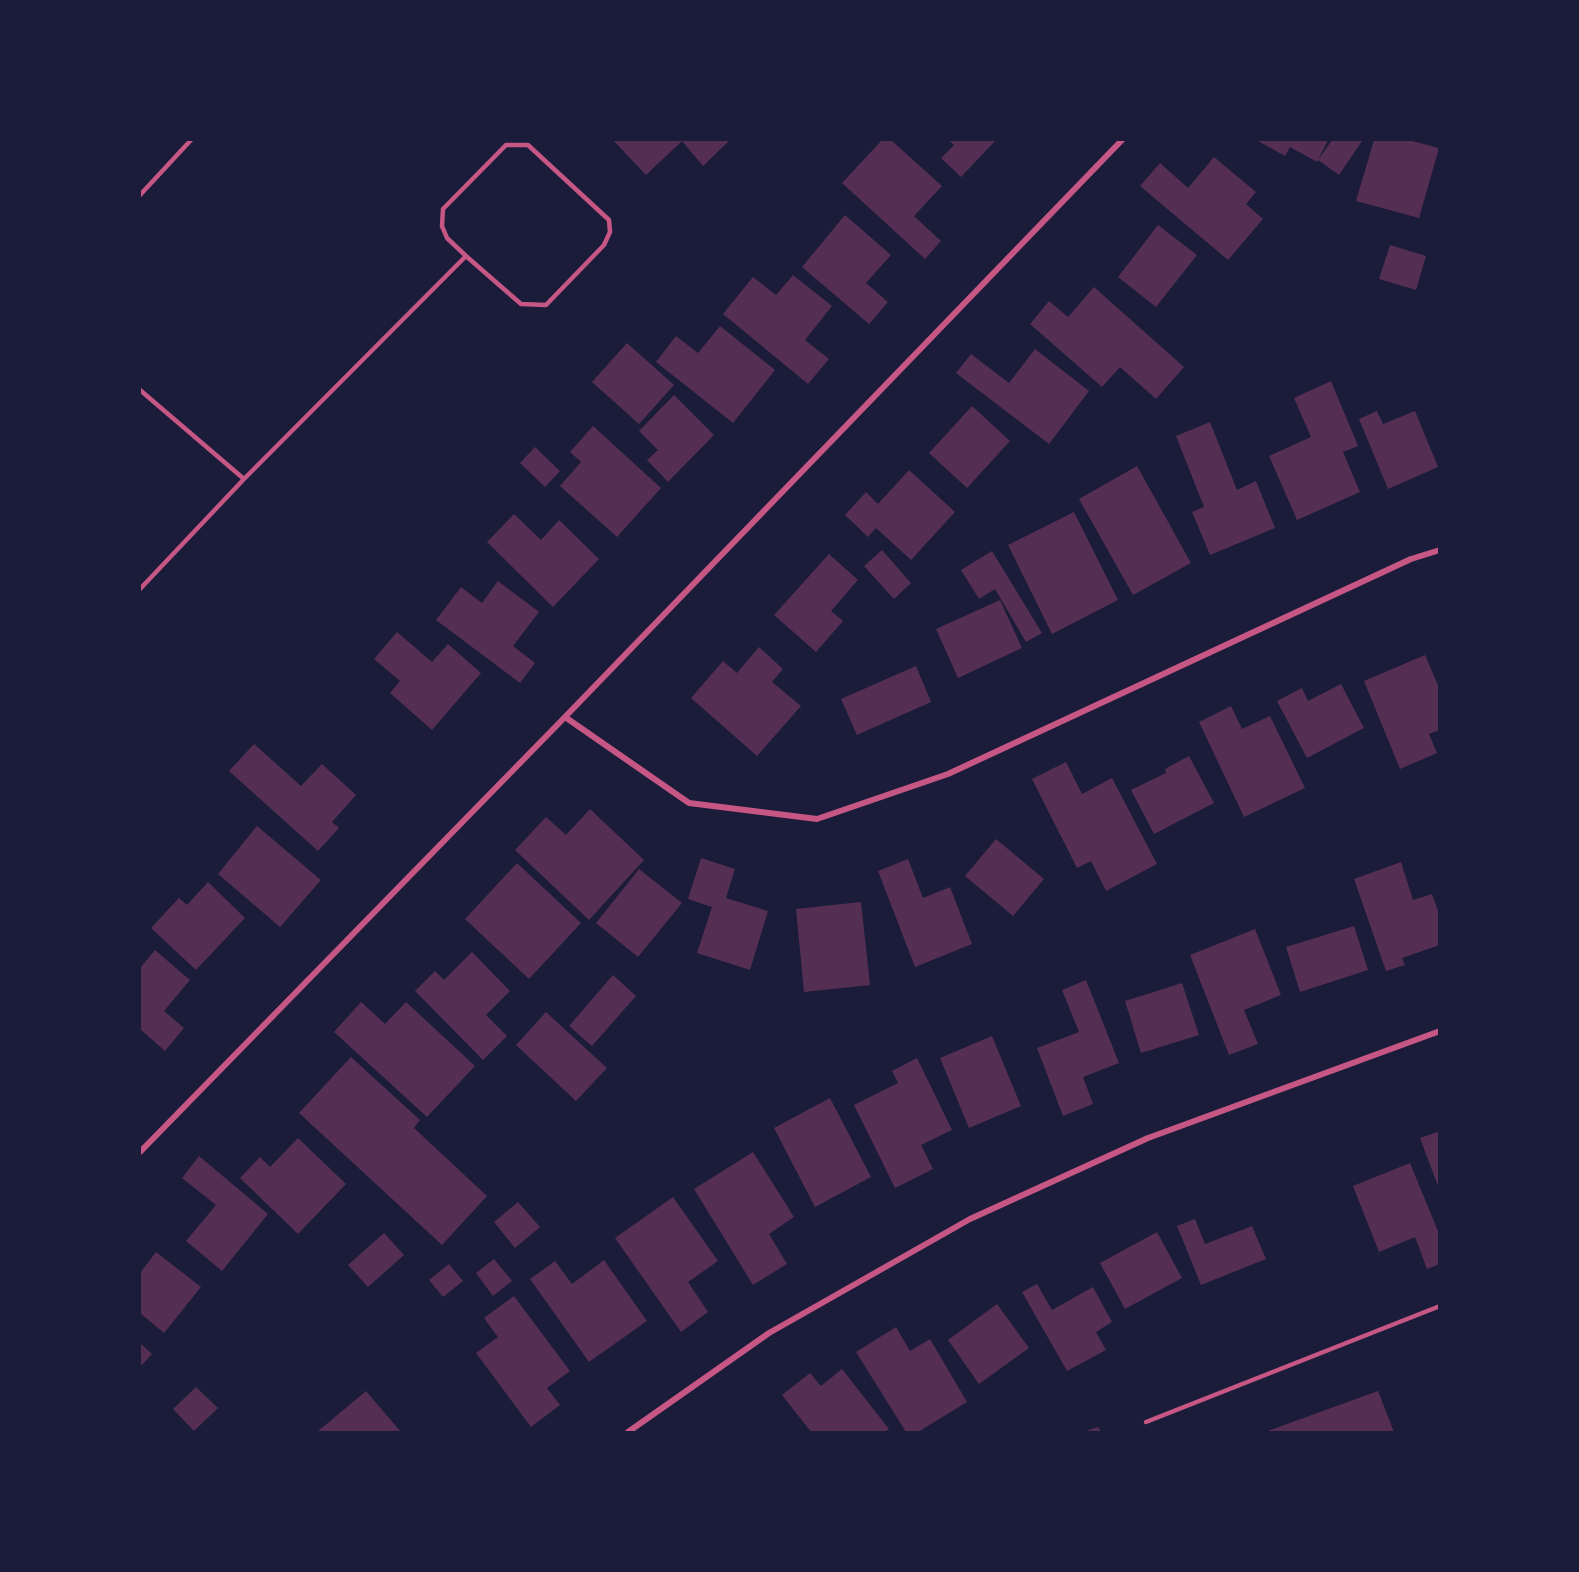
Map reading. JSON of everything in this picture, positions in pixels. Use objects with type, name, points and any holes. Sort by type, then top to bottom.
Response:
[{"type":"street","points":[[140,1152],[565,717],[1122,140]]},
{"type":"street","points":[[565,717],[689,803],[817,819],[948,774],[1412,559],[1440,550]]},
{"type":"street","points":[[628,1432],[769,1333],[970,1219],[1148,1138],[1440,1031]]},
{"type":"lane","points":[[140,195],[191,140]]},
{"type":"lane","points":[[506,145],[528,145],[609,220],[610,232],[604,245],[546,305],[521,304],[466,256],[447,238],[442,226],[443,209],[506,145]]},
{"type":"lane","points":[[140,590],[244,479],[466,256]]},
{"type":"lane","points":[[140,390],[244,479]]},
{"type":"lane","points":[[1146,1422],[1440,1306]]},
{"type":"building","points":[[613,140],[730,140],[703,166],[682,141],[646,175]]},
{"type":"building","points":[[882,140],[891,140],[942,186],[914,216],[941,241],[925,259],[842,183]]},
{"type":"building","points":[[949,140],[996,140],[961,177],[941,158],[954,145]]},
{"type":"building","points":[[1259,140],[1328,140],[1317,162],[1290,147],[1285,156]]},
{"type":"building","points":[[1332,140],[1362,141],[1339,175],[1318,160]]},
{"type":"building","points":[[1374,140],[1408,140],[1439,148],[1419,218],[1356,201]]},
{"type":"building","points":[[1214,157],[1256,192],[1246,204],[1263,219],[1228,260],[1140,186],[1160,163],[1188,188]]},
{"type":"building","points":[[845,215],[891,255],[866,283],[888,302],[869,324],[802,267]]},
{"type":"building","points":[[1158,225],[1197,255],[1156,307],[1118,277]]},
{"type":"building","points":[[1390,245],[1426,256],[1416,290],[1379,279]]},
{"type":"building","points":[[793,275],[832,306],[805,340],[829,359],[808,384],[723,314],[753,277],[776,295]]},
{"type":"building","points":[[1094,287],[1184,367],[1156,399],[1120,367],[1102,387],[1030,324],[1049,301],[1068,317]]},
{"type":"building","points":[[720,326],[775,370],[733,423],[656,362],[676,336],[698,353]]},
{"type":"building","points":[[627,343],[674,385],[639,424],[592,382]]},
{"type":"building","points":[[1035,349],[1089,391],[1049,444],[956,373],[971,354],[1009,383]]},
{"type":"building","points":[[1331,381],[1358,446],[1343,452],[1360,492],[1297,520],[1269,456],[1311,437],[1294,398]]},
{"type":"building","points":[[674,395],[714,435],[668,482],[647,460],[658,450],[639,431]]},
{"type":"building","points":[[972,406],[1010,441],[967,488],[929,453]]},
{"type":"building","points":[[1377,411],[1383,424],[1415,411],[1438,467],[1388,489],[1359,419]]},
{"type":"building","points":[[1210,422],[1237,490],[1256,481],[1275,528],[1210,555],[1192,512],[1204,507],[1176,436]]},
{"type":"building","points":[[593,426],[661,488],[617,537],[560,486],[581,462],[570,452]]},
{"type":"building","points":[[535,447],[560,471],[545,487],[520,463]]},
{"type":"building","points":[[1137,466],[1191,563],[1133,595],[1079,499]]},
{"type":"building","points":[[909,470],[955,512],[911,560],[876,528],[868,537],[845,515],[866,492],[878,504]]},
{"type":"building","points":[[1074,512],[1118,600],[1052,634],[1008,545]]},
{"type":"building","points":[[514,514],[541,540],[559,520],[599,559],[553,607],[487,542]]},
{"type":"building","points":[[882,550],[911,583],[894,599],[864,566]]},
{"type":"building","points":[[992,551],[1042,633],[1026,642],[995,589],[979,599],[961,570]]},
{"type":"building","points":[[829,554],[858,580],[831,611],[843,621],[816,652],[774,615]]},
{"type":"building","points":[[498,581],[539,612],[513,646],[535,663],[520,683],[436,620],[461,587],[482,603]]},
{"type":"building","points":[[1000,600],[1022,648],[958,678],[936,629]]},
{"type":"building","points":[[397,632],[432,662],[448,644],[481,673],[432,730],[390,693],[400,681],[374,659]]},
{"type":"building","points":[[759,647],[783,669],[772,682],[801,706],[757,756],[691,698],[723,661],[737,673]]},
{"type":"building","points":[[1425,655],[1440,690],[1440,730],[1429,734],[1437,753],[1400,769],[1364,681]]},
{"type":"building","points":[[916,666],[931,702],[857,735],[841,699]]},
{"type":"building","points":[[1341,684],[1364,728],[1307,758],[1277,701],[1302,688],[1308,701]]},
{"type":"building","points":[[1231,706],[1242,729],[1270,716],[1305,788],[1244,817],[1199,722]]},
{"type":"building","points":[[254,744],[301,786],[322,764],[356,795],[332,822],[339,828],[318,851],[229,771]]},
{"type":"building","points":[[1189,756],[1214,803],[1154,834],[1131,790],[1166,773],[1165,769]]},
{"type":"building","points":[[1066,762],[1082,794],[1112,778],[1157,864],[1106,891],[1091,861],[1077,868],[1032,779]]},
{"type":"building","points":[[590,809],[644,860],[589,920],[515,850],[546,817],[566,835]]},
{"type":"building","points":[[257,826],[321,880],[280,927],[218,874]]},
{"type":"building","points":[[996,839],[1044,879],[1013,916],[965,876]]},
{"type":"building","points":[[701,858],[735,869],[726,898],[768,911],[750,970],[697,953],[712,907],[688,899]]},
{"type":"building","points":[[908,859],[923,898],[950,887],[972,944],[915,967],[878,871]]},
{"type":"building","points":[[1401,862],[1413,900],[1432,894],[1440,916],[1440,945],[1402,958],[1405,965],[1386,971],[1354,879]]},
{"type":"building","points":[[517,863],[581,923],[529,979],[465,919]]},
{"type":"building","points":[[639,869],[682,903],[638,957],[596,923]]},
{"type":"building","points":[[208,882],[245,918],[196,970],[151,928],[179,898],[187,905]]},
{"type":"building","points":[[861,902],[870,985],[804,992],[796,909]]},
{"type":"building","points":[[1354,926],[1368,970],[1300,992],[1286,947]]},
{"type":"building","points":[[1255,929],[1281,995],[1244,1010],[1258,1044],[1229,1055],[1190,955]]},
{"type":"building","points":[[155,950],[190,980],[164,1011],[184,1028],[165,1051],[140,1029],[140,968]]},
{"type":"building","points":[[472,952],[510,991],[486,1015],[507,1036],[483,1060],[415,991],[435,971],[444,980]]},
{"type":"building","points":[[613,975],[636,996],[592,1046],[569,1026]]},
{"type":"building","points":[[1086,980],[1119,1063],[1083,1077],[1093,1104],[1063,1116],[1037,1048],[1079,1032],[1062,990]]},
{"type":"building","points":[[1182,983],[1199,1035],[1141,1053],[1125,1001]]},
{"type":"building","points":[[361,1002],[385,1024],[406,1002],[475,1066],[427,1117],[334,1032]]},
{"type":"building","points":[[546,1012],[607,1068],[576,1101],[516,1045]]},
{"type":"building","points":[[992,1036],[1021,1106],[969,1128],[940,1058]]},
{"type":"building","points":[[351,1057],[420,1120],[414,1128],[487,1196],[442,1245],[299,1113]]},
{"type":"building","points":[[917,1058],[952,1130],[921,1145],[933,1169],[895,1188],[854,1105],[898,1083],[892,1071]]},
{"type":"building","points":[[830,1098],[871,1177],[815,1207],[774,1128]]},
{"type":"building","points":[[1440,1131],[1440,1189],[1439,1189],[1420,1138]]},
{"type":"building","points":[[298,1138],[346,1184],[298,1234],[240,1178],[260,1157],[270,1167]]},
{"type":"building","points":[[753,1152],[794,1217],[769,1234],[787,1264],[753,1285],[694,1189]]},
{"type":"building","points":[[199,1156],[268,1214],[222,1271],[186,1241],[216,1205],[182,1178]]},
{"type":"building","points":[[1410,1163],[1440,1236],[1440,1264],[1427,1269],[1415,1237],[1379,1252],[1353,1186]]},
{"type":"building","points":[[673,1197],[718,1261],[688,1282],[708,1312],[681,1332],[615,1238]]},
{"type":"building","points":[[518,1202],[540,1227],[515,1248],[494,1222]]},
{"type":"building","points":[[1195,1219],[1205,1244],[1252,1226],[1266,1259],[1201,1285],[1177,1226]]},
{"type":"building","points":[[1157,1232],[1182,1278],[1125,1309],[1100,1263]]},
{"type":"building","points":[[384,1233],[404,1255],[368,1287],[348,1265]]},
{"type":"building","points":[[156,1252],[201,1287],[164,1333],[140,1313],[140,1273]]},
{"type":"building","points":[[494,1259],[512,1281],[493,1296],[476,1273]]},
{"type":"building","points":[[604,1260],[647,1321],[589,1362],[530,1279],[555,1261],[572,1284]]},
{"type":"building","points":[[449,1264],[463,1281],[443,1297],[429,1280]]},
{"type":"building","points":[[1037,1284],[1052,1310],[1093,1287],[1112,1322],[1096,1332],[1106,1350],[1067,1371],[1022,1292]]},
{"type":"building","points":[[514,1296],[570,1371],[547,1388],[560,1405],[531,1427],[476,1353],[498,1337],[484,1318]]},
{"type":"building","points":[[997,1304],[1029,1348],[979,1384],[948,1340]]},
{"type":"building","points":[[896,1327],[910,1351],[930,1339],[967,1402],[918,1432],[906,1432],[856,1352]]},
{"type":"building","points":[[140,1343],[152,1354],[140,1367]]},
{"type":"building","points":[[842,1369],[889,1429],[885,1432],[811,1432],[782,1395],[810,1373],[821,1386]]},
{"type":"building","points":[[196,1387],[218,1408],[194,1431],[173,1409]]},
{"type":"building","points":[[366,1391],[401,1432],[317,1432]]},
{"type":"building","points":[[1378,1391],[1394,1432],[1265,1432]]},
{"type":"building","points":[[1098,1427],[1101,1432],[1083,1432]]}]
